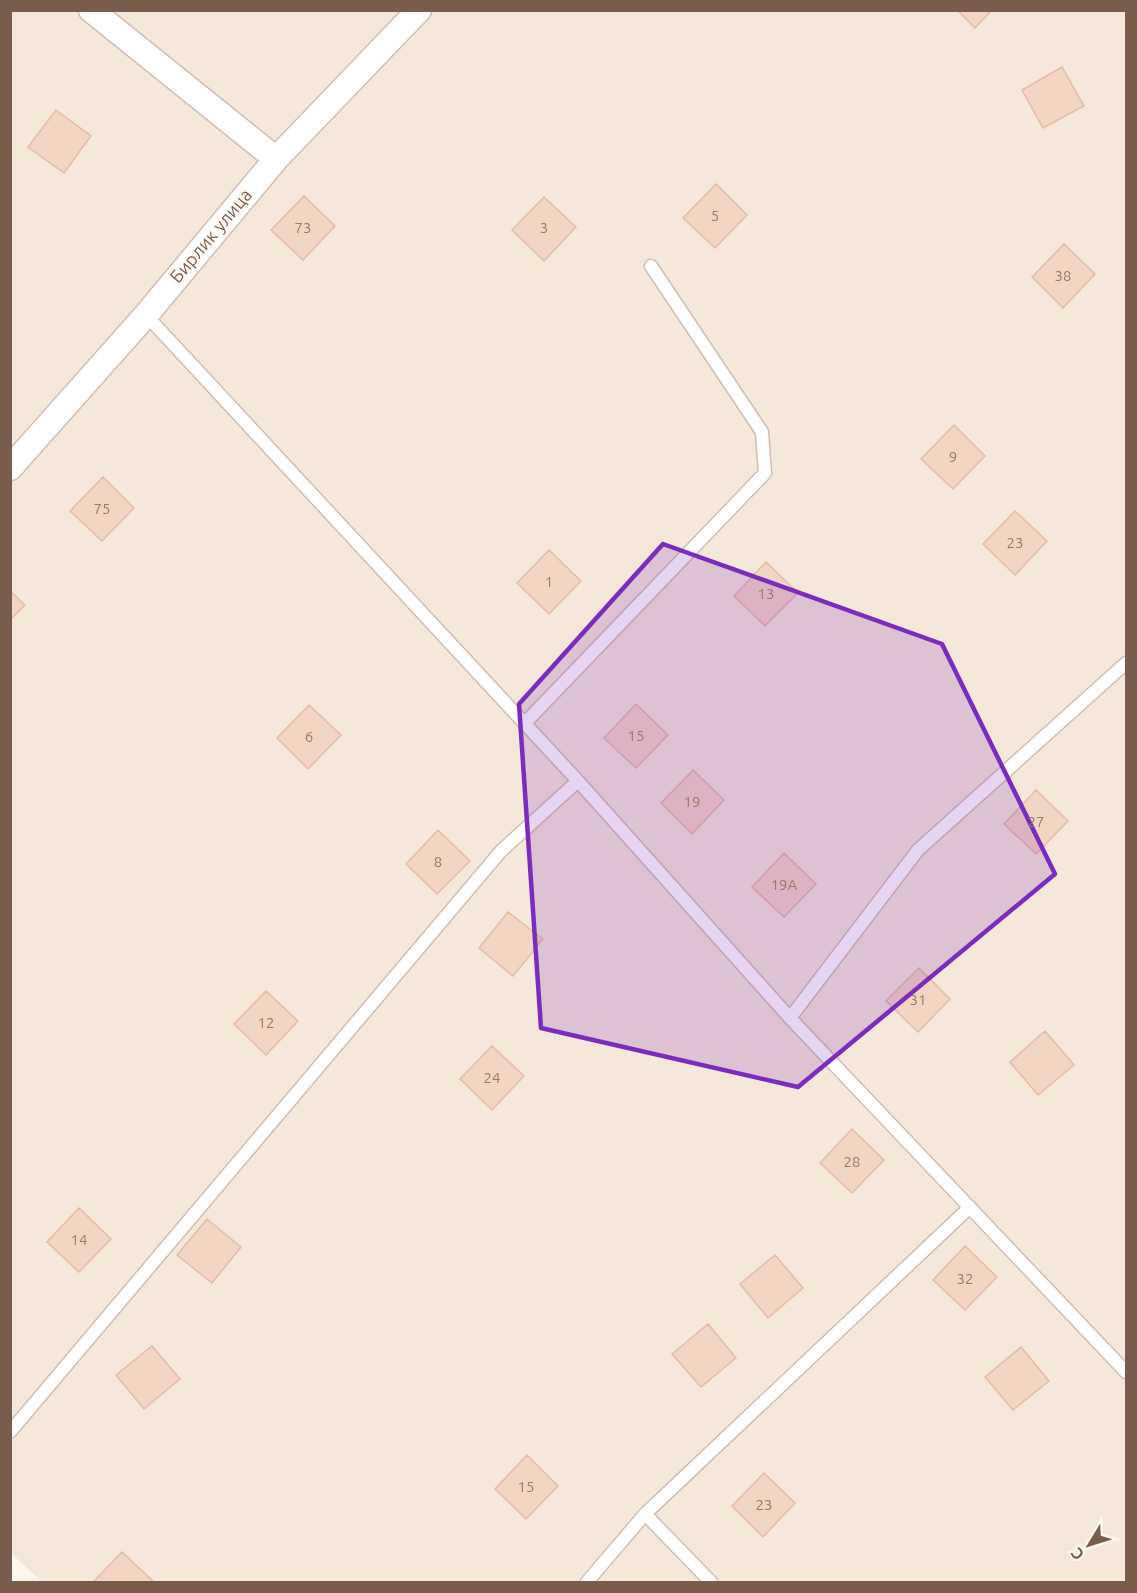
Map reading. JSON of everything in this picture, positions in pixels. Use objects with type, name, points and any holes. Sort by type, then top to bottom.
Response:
[{"type":"street","points":[[91,10],[276,159]]},
{"type":"street","name":"Бирлик улица","points":[[10,468],[146,315],[276,159],[419,10]]},
{"type":"lane","points":[[524,724],[765,473],[762,432],[651,266]]},
{"type":"lane","points":[[146,315],[578,781],[790,1018],[1126,1372]]},
{"type":"lane","points":[[790,1018],[918,850],[1126,663]]},
{"type":"lane","points":[[10,1432],[501,851],[578,781]]},
{"type":"lane","points":[[586,1582],[645,1514],[970,1207]]},
{"type":"lane","points":[[645,1514],[711,1582]]},
{"type":"highlighted area","points":[[663,544],[942,644],[1055,874],[798,1087],[541,1028],[519,704]]},
{"type":"shaded area","points":[[10,11],[1126,11],[1126,1582],[42,1582],[11,1553]]},
{"type":"building","points":[[957,10],[992,10],[975,28]]},
{"type":"building","points":[[1062,67],[1084,106],[1043,128],[1022,90]]},
{"type":"building","points":[[56,110],[91,136],[64,173],[28,147]]},
{"type":"building","points":[[716,184],[747,215],[715,248],[683,218]]},
{"type":"building","points":[[304,196],[335,226],[303,260],[271,230]]},
{"type":"building","points":[[544,197],[576,227],[544,261],[512,230]]},
{"type":"building","points":[[1064,244],[1095,274],[1063,308],[1032,277]]},
{"type":"building","points":[[954,425],[985,456],[953,489],[921,459]]},
{"type":"building","points":[[103,477],[134,508],[102,541],[70,511]]},
{"type":"building","points":[[1015,511],[1047,541],[1015,575],[983,544]]},
{"type":"building","points":[[549,550],[581,581],[549,614],[517,583]]},
{"type":"building","points":[[766,562],[798,593],[765,626],[734,596]]},
{"type":"building","points":[[10,591],[25,605],[10,620]]},
{"type":"building","points":[[636,704],[668,735],[636,768],[604,738]]},
{"type":"building","points":[[309,705],[341,735],[308,769],[277,738]]},
{"type":"building","points":[[693,770],[724,800],[692,834],[661,803]]},
{"type":"building","points":[[1036,790],[1068,821],[1036,854],[1004,824]]},
{"type":"building","points":[[438,830],[470,861],[437,894],[406,864]]},
{"type":"building","points":[[784,853],[816,884],[784,917],[752,887]]},
{"type":"building","points":[[508,912],[543,939],[513,976],[479,948]]},
{"type":"building","points":[[919,968],[950,999],[918,1032],[886,1001]]},
{"type":"building","points":[[266,991],[298,1021],[266,1055],[234,1024]]},
{"type":"building","points":[[1045,1031],[1074,1065],[1038,1095],[1010,1062]]},
{"type":"building","points":[[492,1046],[524,1076],[492,1110],[460,1079]]},
{"type":"building","points":[[852,1129],[884,1160],[852,1193],[820,1163]]},
{"type":"building","points":[[79,1208],[111,1239],[79,1272],[47,1242]]},
{"type":"building","points":[[207,1219],[241,1247],[212,1283],[177,1255]]},
{"type":"building","points":[[965,1246],[997,1277],[965,1310],[933,1280]]},
{"type":"building","points":[[775,1255],[803,1288],[768,1318],[740,1284]]},
{"type":"building","points":[[708,1324],[736,1358],[701,1387],[672,1354]]},
{"type":"building","points":[[152,1346],[180,1379],[144,1409],[116,1375]]},
{"type":"building","points":[[1021,1347],[1049,1381],[1013,1410],[985,1377]]},
{"type":"building","points":[[527,1455],[558,1486],[526,1519],[495,1489]]},
{"type":"building","points":[[764,1473],[795,1503],[763,1537],[732,1506]]},
{"type":"building","points":[[122,1552],[154,1582],[93,1582]]}]
